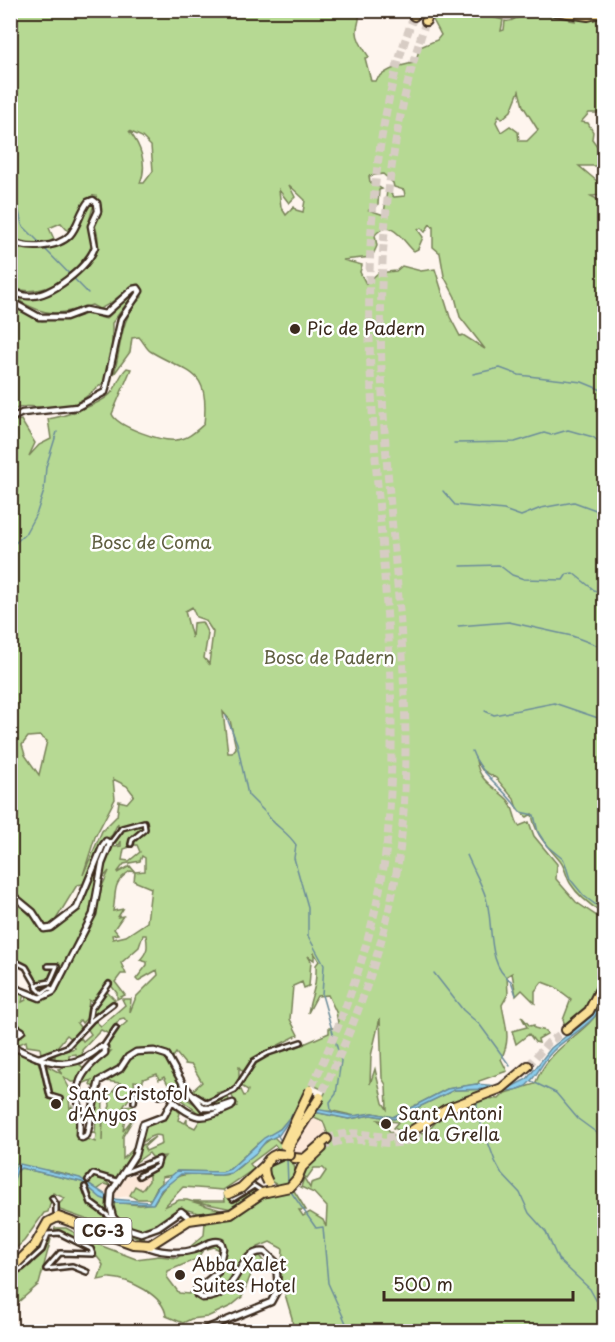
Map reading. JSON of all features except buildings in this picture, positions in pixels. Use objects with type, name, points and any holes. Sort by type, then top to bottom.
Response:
[{"type":"highway","points":[[486,10],[507,13],[546,10],[588,16],[604,12]]},
{"type":"highway","points":[[496,10],[507,13]]},
{"type":"highway","points":[[566,1030],[587,1013],[604,983]]},
{"type":"highway","points":[[408,1133],[451,1107],[509,1083],[528,1066]]},
{"type":"highway","points":[[228,1194],[238,1190],[264,1166],[270,1157],[279,1153],[311,1088]]},
{"type":"highway","points":[[299,1173],[288,1150],[322,1094]]},
{"type":"highway","points":[[420,1133],[436,1115]]},
{"type":"highway","points":[[279,1153],[304,1159],[327,1139]]},
{"type":"highway","points":[[264,1186],[279,1189],[296,1187],[304,1163],[322,1148]]},
{"type":"highway","points":[[264,1166],[264,1186]]},
{"type":"highway","points":[[253,1177],[261,1174],[264,1186]]},
{"type":"highway","name":"CG-3","points":[[154,1245],[190,1217],[230,1211],[264,1186]]},
{"type":"highway","name":"CG-3","points":[[41,1227],[45,1218],[56,1215],[134,1241],[154,1245]]},
{"type":"highway","name":"CG-3","points":[[56,1215],[100,1233],[154,1245]]},
{"type":"highway","name":"CG-3","points":[[13,1265],[35,1245],[47,1223],[56,1215]]},
{"type":"main road","points":[[10,241],[22,245],[43,246],[67,238],[86,204],[91,200],[97,201],[98,211],[91,226],[94,250],[72,275],[52,290],[33,296],[10,291]]},
{"type":"main road","points":[[10,301],[39,317],[66,317],[85,310],[103,315],[133,289],[139,289],[139,295],[121,319],[105,392],[76,407],[22,414],[10,419]]},
{"type":"main road","points":[[10,893],[33,912],[47,930],[76,908],[103,845],[106,842],[110,844],[102,864],[93,914],[50,996],[40,998],[10,986]]},
{"type":"main road","points":[[10,1024],[19,1028],[21,1032],[17,1035],[10,1032]]},
{"type":"main road","points":[[10,1046],[53,1064],[86,1059],[103,1047],[105,1053],[92,1063],[78,1083],[81,1138],[87,1135],[99,1081],[120,1069],[128,1056],[136,1052],[154,1051],[167,1055],[190,1094],[205,1108],[218,1108],[231,1102],[233,1105],[213,1116],[201,1118],[184,1111],[174,1102],[170,1104],[164,1116],[143,1124],[135,1155],[117,1180],[110,1198],[117,1222],[126,1229],[139,1233],[150,1231],[164,1223],[179,1209],[190,1217]]},
{"type":"main road","name":"CG-3","points":[[13,1265],[34,1242],[41,1227]]},
{"type":"main road","points":[[154,1245],[191,1251],[213,1241],[221,1242],[223,1248],[218,1272],[196,1290],[197,1295],[202,1298],[223,1293],[233,1283],[243,1263],[255,1253],[270,1254],[276,1262],[278,1289],[271,1302],[198,1332]]},
{"type":"street","points":[[110,844],[122,828],[144,822],[145,829],[132,840],[131,844]]},
{"type":"street","points":[[10,959],[26,966],[42,993],[49,988],[54,990]]},
{"type":"street","points":[[37,986],[51,980],[57,966],[48,966]]},
{"type":"street","points":[[89,1024],[91,1009],[109,984]]},
{"type":"street","points":[[60,1099],[50,1096],[39,1060],[67,1047],[113,1004]]},
{"type":"street","points":[[103,1047],[116,1028]]},
{"type":"street","points":[[190,1094],[207,1102],[221,1098],[237,1089],[254,1061],[268,1053],[301,1042]]},
{"type":"street","points":[[134,1102],[135,1094],[151,1090],[159,1096],[170,1094],[174,1102]]},
{"type":"street","points":[[264,1186],[255,1186],[235,1198],[229,1194],[272,1161],[290,1154],[284,1142],[278,1141]]},
{"type":"street","points":[[88,1180],[93,1174],[98,1174],[117,1180],[134,1167],[156,1158],[160,1162],[155,1168],[139,1176]]},
{"type":"street","points":[[86,1187],[91,1203],[117,1222]]},
{"type":"street","points":[[52,1198],[56,1204],[56,1215]]},
{"type":"street","points":[[13,1265],[17,1269],[22,1268],[42,1250],[48,1234],[60,1233],[91,1249],[93,1254],[63,1252],[54,1258],[46,1269],[68,1266],[87,1272]]},
{"type":"shaded area","points":[[312,1117],[321,1121],[328,1136],[303,1155],[293,1155],[291,1148]]},
{"type":"shaded area","points":[[154,1166],[162,1176],[163,1182],[151,1200],[131,1196],[112,1198],[98,1189],[105,1184],[119,1190],[124,1178]]},
{"type":"green space","points":[[335,10],[359,15],[357,33],[369,57],[365,58],[371,81],[375,81],[393,69],[415,63],[420,47],[437,40],[441,35],[432,18],[435,11],[470,11],[503,20],[501,31],[504,30],[505,21],[528,14],[552,14],[570,17],[570,20],[576,21],[576,18],[604,14],[604,113],[589,113],[581,122],[588,123],[593,132],[592,139],[603,154],[604,152],[604,169],[600,166],[579,166],[604,187],[604,195],[591,196],[604,203],[604,914],[594,908],[573,888],[562,863],[539,835],[532,814],[527,817],[517,809],[514,799],[496,778],[482,770],[476,760],[480,774],[510,803],[519,826],[529,822],[534,836],[557,864],[556,879],[576,902],[604,921],[603,967],[601,980],[590,1004],[566,1027],[563,1020],[571,999],[555,987],[542,982],[535,991],[535,1003],[522,990],[516,996],[512,973],[507,976],[508,994],[502,1005],[507,1038],[501,1059],[507,1071],[479,1081],[478,1084],[447,1089],[393,1117],[373,1113],[355,1116],[333,1111],[319,1112],[319,1105],[326,1091],[311,1084],[299,1106],[280,1129],[257,1144],[230,1169],[222,1172],[177,1171],[173,1175],[162,1177],[162,1183],[157,1187],[151,1199],[136,1199],[130,1195],[135,1186],[142,1190],[149,1181],[149,1175],[142,1176],[156,1168],[165,1156],[152,1157],[149,1153],[125,1170],[138,1148],[155,1137],[144,1147],[146,1151],[162,1144],[161,1136],[155,1135],[139,1145],[143,1126],[164,1118],[173,1106],[180,1113],[178,1120],[185,1123],[187,1119],[187,1124],[195,1128],[200,1120],[237,1106],[231,1094],[241,1090],[244,1096],[247,1094],[248,1090],[241,1086],[249,1071],[244,1073],[239,1067],[239,1080],[234,1089],[216,1093],[227,1093],[229,1100],[220,1106],[201,1104],[192,1091],[202,1082],[192,1065],[185,1064],[176,1053],[170,1061],[180,1084],[178,1089],[183,1088],[187,1094],[184,1097],[201,1108],[223,1107],[207,1116],[195,1114],[196,1111],[175,1095],[164,1077],[159,1080],[157,1074],[143,1079],[143,1082],[134,1081],[135,1090],[123,1107],[133,1106],[136,1111],[129,1113],[125,1118],[123,1131],[136,1114],[123,1136],[123,1159],[136,1146],[134,1154],[117,1177],[102,1178],[111,1186],[105,1184],[97,1190],[69,1175],[36,1169],[15,1168],[11,1178],[11,1048],[38,1061],[46,1086],[44,1064],[62,1074],[58,1069],[63,1068],[63,1065],[69,1066],[71,1062],[84,1061],[80,1065],[85,1069],[76,1082],[71,1082],[63,1076],[75,1099],[69,1098],[70,1109],[72,1106],[76,1121],[79,1121],[78,1136],[85,1141],[88,1139],[95,1142],[96,1134],[90,1132],[95,1132],[96,1093],[103,1095],[102,1141],[103,1121],[110,1106],[109,1096],[120,1083],[105,1081],[101,1077],[93,1087],[90,1084],[92,1080],[79,1085],[101,1057],[103,1059],[111,1051],[107,1051],[104,1046],[113,1034],[127,1022],[124,1018],[120,1019],[109,1034],[101,1030],[82,1050],[83,1057],[77,1058],[76,1054],[69,1055],[69,1059],[50,1062],[42,1056],[55,1057],[55,1054],[75,1048],[73,1044],[81,1038],[83,1041],[91,1034],[87,1028],[94,1020],[101,1026],[125,1005],[122,999],[131,999],[130,1012],[136,997],[158,975],[157,970],[138,981],[136,979],[147,965],[147,962],[140,960],[147,946],[146,935],[143,935],[139,947],[121,963],[126,974],[121,974],[115,982],[125,995],[117,999],[117,993],[109,983],[94,1003],[89,1000],[87,1018],[82,1023],[80,1020],[77,1023],[82,1030],[72,1039],[67,1035],[53,1051],[45,1054],[41,1054],[40,1048],[27,1046],[26,1041],[15,1046],[11,1043],[11,1034],[18,1036],[24,1032],[11,1022],[11,988],[24,994],[22,1002],[26,1000],[27,995],[45,999],[54,994],[95,913],[100,891],[109,871],[101,880],[105,861],[113,845],[121,846],[121,841],[119,845],[115,844],[114,839],[118,838],[116,834],[123,829],[143,824],[141,832],[148,825],[144,820],[118,829],[118,823],[112,835],[101,844],[83,884],[77,885],[52,926],[46,928],[11,891],[11,422],[21,420],[35,443],[29,456],[39,445],[51,439],[48,419],[82,409],[107,397],[127,368],[131,369],[112,414],[122,424],[161,439],[176,440],[195,432],[204,424],[205,405],[204,392],[194,375],[150,351],[139,337],[132,338],[130,352],[114,374],[125,323],[142,297],[140,285],[130,288],[99,309],[92,305],[54,313],[37,310],[18,300],[40,298],[53,293],[77,274],[91,258],[98,243],[94,220],[99,215],[101,205],[96,196],[90,197],[68,231],[61,223],[49,228],[54,239],[49,242],[48,246],[65,241],[90,203],[94,204],[89,221],[92,247],[85,258],[68,276],[47,288],[24,291],[11,288],[11,11]],"holes":[[[519,91],[523,106],[538,130],[527,141],[519,141],[518,132],[510,126],[501,132],[496,122],[499,115],[502,119],[511,111]],[[129,131],[142,137],[151,146],[153,171],[144,183],[140,183],[143,169],[142,156]],[[383,174],[393,183],[394,187],[404,190],[405,196],[394,197],[387,190],[384,215],[369,210],[378,204],[379,190],[382,189],[370,182],[369,176]],[[289,185],[305,200],[303,212],[294,207],[286,215],[281,207],[279,190],[289,203],[295,197]],[[430,224],[433,227],[433,247],[440,253],[444,276],[455,297],[460,317],[485,349],[463,335],[460,336],[450,317],[435,269],[421,271],[402,266],[396,271],[378,273],[366,284],[360,272],[362,265],[343,260],[372,257],[377,246],[375,235],[387,228],[398,233],[414,251],[418,249],[423,237],[418,230],[421,228],[425,232]],[[192,607],[196,617],[205,620],[213,632],[209,664],[204,658],[208,634],[202,622],[193,623],[192,638],[185,611]],[[223,712],[230,720],[236,748],[232,753],[228,753]],[[40,736],[47,741],[39,775],[25,755],[22,745],[28,737]],[[113,779],[127,786],[134,795],[127,803],[119,801],[117,816],[102,831],[83,875],[95,837],[115,799]],[[141,832],[134,839],[134,845],[137,845],[140,852],[129,861],[122,860],[124,849],[130,847],[129,840]],[[142,856],[145,858],[145,871],[135,872],[130,866],[117,873],[124,864],[140,861]],[[130,871],[135,872],[134,881],[151,888],[147,922],[126,936],[113,939],[112,935],[118,934],[114,929],[123,916],[118,917],[123,909],[113,911],[117,884]],[[314,953],[319,961],[316,965],[315,985],[308,1013],[317,996],[328,995],[336,1012],[339,1028],[329,1028],[329,1033],[295,1048],[269,1050],[298,1035],[290,1019],[293,986],[302,982],[304,988],[309,986],[311,961],[308,956],[314,960]],[[380,1018],[382,1078],[386,1085],[387,1109],[383,1103],[375,1069],[370,1084],[371,1056]]]},
{"type":"green space","points":[[136,291],[112,323],[112,346],[104,382],[85,398],[69,406],[56,408],[29,406],[11,412],[11,305],[42,321],[88,314],[106,319]]},
{"type":"green space","points":[[106,844],[93,910],[56,983],[48,984],[43,990],[27,965],[11,957],[10,896],[50,932],[72,914]]},
{"type":"green space","points":[[106,991],[115,1000],[91,1019],[93,1009]]},
{"type":"green space","points":[[604,1004],[604,1331],[293,1331],[292,1318],[281,1281],[283,1249],[270,1242],[258,1247],[256,1251],[265,1264],[253,1269],[242,1297],[231,1306],[207,1317],[191,1319],[183,1323],[166,1316],[159,1301],[136,1285],[118,1279],[98,1280],[103,1265],[97,1256],[55,1231],[55,1228],[66,1228],[94,1243],[136,1259],[159,1256],[177,1258],[204,1235],[205,1222],[232,1218],[255,1201],[293,1189],[306,1210],[299,1210],[303,1216],[310,1212],[323,1220],[326,1227],[327,1207],[314,1193],[301,1187],[304,1178],[310,1188],[311,1183],[320,1180],[326,1171],[323,1168],[314,1168],[307,1178],[303,1176],[304,1169],[330,1140],[323,1121],[312,1116],[314,1112],[349,1119],[371,1115],[394,1119],[454,1090],[492,1089],[404,1132],[393,1128],[398,1122],[378,1120],[394,1135],[415,1141],[414,1132],[426,1133],[445,1112],[481,1098],[499,1099],[505,1093],[535,1084],[550,1059],[596,1016]],"holes":[[[213,1247],[218,1249],[215,1272],[198,1283],[189,1294],[179,1293],[167,1277],[168,1271],[197,1259],[203,1250]]]},
{"type":"green space","points":[[521,1016],[530,1026],[534,1025],[534,1028],[546,1031],[547,1034],[538,1039],[539,1043],[535,1042],[529,1034],[516,1044],[512,1031],[527,1027]]},
{"type":"green space","points":[[274,1137],[282,1145],[279,1150],[275,1145],[250,1164],[254,1169],[223,1190],[183,1187],[164,1207],[179,1200],[187,1200],[224,1211],[199,1213],[180,1208],[165,1221],[141,1231],[117,1219],[112,1202],[140,1205],[154,1203],[171,1180],[177,1177],[191,1174],[226,1175],[242,1165],[262,1145]]},
{"type":"green space","points":[[281,1157],[291,1161],[295,1171],[291,1181],[281,1185],[271,1181],[267,1171],[271,1161]]},
{"type":"green space","points":[[21,1168],[82,1182],[108,1201],[112,1214],[120,1224],[131,1231],[145,1234],[144,1240],[60,1210],[59,1204],[65,1198],[53,1193],[48,1212],[44,1213],[24,1241],[13,1251],[16,1255],[11,1260],[10,1196],[12,1184]]},
{"type":"green space","points":[[254,1187],[256,1191],[232,1209],[193,1201],[225,1201],[224,1191],[232,1201],[245,1196]]},
{"type":"green space","points":[[51,1239],[39,1284],[15,1305],[17,1309],[11,1309],[11,1276],[31,1265]]},
{"type":"water","points":[[604,995],[602,1004],[592,1020],[552,1052],[526,1086],[503,1091],[527,1079],[551,1048],[590,1017]]},
{"type":"water","points":[[476,1084],[498,1086],[492,1089],[454,1090],[394,1119],[371,1115],[349,1119],[314,1112],[316,1109],[352,1116],[373,1113],[393,1117],[447,1089]]},
{"type":"water","points":[[299,1106],[279,1135],[266,1141],[256,1153],[231,1173],[181,1174],[161,1190],[153,1204],[114,1203],[101,1198],[82,1182],[21,1168],[17,1171],[11,1188],[11,1178],[16,1166],[20,1164],[80,1178],[112,1199],[149,1202],[158,1187],[177,1171],[222,1172],[230,1169],[264,1138],[280,1129]]},
{"type":"waterway","points":[[10,187],[14,190],[22,225],[42,245]]},
{"type":"waterway","points":[[45,249],[88,293]]},
{"type":"waterway","points":[[473,374],[500,368],[519,375],[582,382],[604,391]]},
{"type":"waterway","points":[[454,443],[515,442],[544,433],[551,435],[568,430],[593,437],[604,446]]},
{"type":"waterway","points":[[10,548],[25,534],[37,512],[44,491],[46,467],[57,432]]},
{"type":"waterway","points":[[443,491],[455,505],[504,510],[521,516],[541,508],[574,502],[604,513]]},
{"type":"waterway","points":[[461,566],[499,565],[512,575],[524,579],[563,580],[567,574],[573,573],[604,598]]},
{"type":"waterway","points":[[458,626],[509,622],[572,636],[604,648]]},
{"type":"waterway","points":[[485,711],[494,715],[554,703],[604,720]]},
{"type":"waterway","points":[[226,716],[237,743],[248,795],[264,811]]},
{"type":"waterway","points":[[472,751],[481,768],[520,812],[534,815],[538,832],[547,846],[564,860],[570,879],[584,896],[604,911]]},
{"type":"waterway","points":[[266,813],[296,845],[294,858],[308,907],[308,936],[324,965],[322,995],[341,1061],[336,1094],[330,1102],[331,1111]]},
{"type":"waterway","points":[[467,855],[486,898],[494,955],[503,974],[511,981],[516,995]]},
{"type":"waterway","points":[[601,979],[604,972]]},
{"type":"waterway","points":[[434,973],[463,1010],[480,1025],[510,1066]]},
{"type":"waterway","points":[[596,1011],[600,998]]},
{"type":"waterway","points":[[531,1081],[556,1093],[578,1119],[604,1138]]},
{"type":"waterway","points":[[477,1101],[477,1112],[502,1174],[520,1193],[529,1213],[546,1232],[558,1259],[590,1289],[596,1300],[604,1305]]},
{"type":"waterway","points":[[277,1134],[282,1143]]},
{"type":"waterway","points":[[10,1156],[17,1165]]},
{"type":"waterway","points":[[287,1158],[288,1184]]},
{"type":"waterway","points":[[289,1189],[316,1228],[323,1227],[328,1283],[350,1332]]},
{"type":"tunnel","points":[[312,1086],[340,1022],[363,956],[386,853],[392,741],[390,663],[374,430],[369,275],[374,197],[383,128],[399,60],[414,16]]},
{"type":"tunnel","points":[[323,1091],[352,1026],[376,959],[393,890],[403,819],[404,676],[382,385],[382,280],[385,227],[399,122],[426,21]]},
{"type":"tunnel","points":[[528,1066],[548,1043],[566,1030]]},
{"type":"tunnel","points":[[327,1139],[349,1133],[388,1137],[408,1133]]},
{"type":"tunnel","points":[[322,1148],[349,1140],[398,1143],[409,1140],[420,1133]]},
{"type":"place","name":"Pic de Padern","points":[[295,329]]},
{"type":"place","name":"Sant Cristofol d'Anyos","points":[[56,1104]]},
{"type":"place","name":"Sant Antoni de la Grella","points":[[386,1124]]},
{"type":"place","name":"Abba Xalet Suites Hotel","points":[[180,1275]]},
{"type":"park label","name":"Bosc de Coma","points":[[151,543]]},
{"type":"park label","name":"Bosc de Padern","points":[[329,658]]}]
